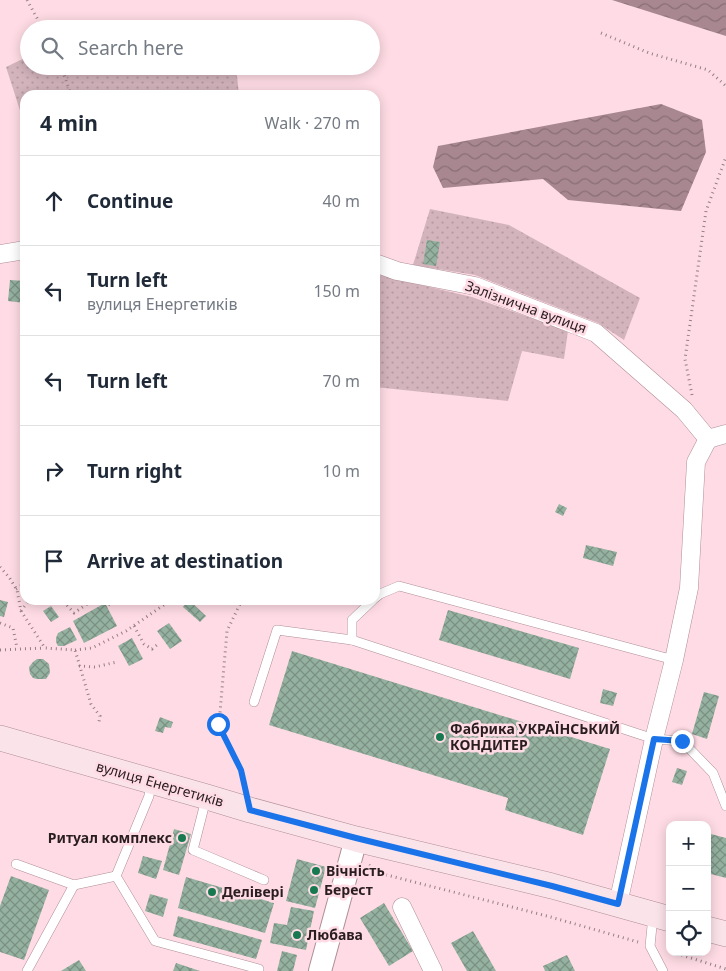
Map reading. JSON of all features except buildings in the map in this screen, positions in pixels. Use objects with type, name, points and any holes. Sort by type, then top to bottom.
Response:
[{"type":"main road","name":"вулиця Енергетиків","points":[[0,738],[250,810],[552,886],[662,916]]},
{"type":"main road","points":[[711,930],[726,934]]},
{"type":"street","points":[[0,254],[20,251]]},
{"type":"street","name":"Залізнична вулиця","points":[[380,265],[397,271],[475,286],[596,333],[684,410],[708,439]]},
{"type":"street","points":[[618,904],[689,588],[696,462],[708,439],[726,434]]},
{"type":"street","points":[[320,971],[356,838]]},
{"type":"street","points":[[402,907],[433,971]]},
{"type":"lane","points":[[380,594],[399,586],[674,660]]},
{"type":"lane","points":[[352,640],[352,620],[368,605]]},
{"type":"lane","points":[[254,702],[277,630],[352,640],[654,739],[682,741],[713,773],[726,806]]},
{"type":"lane","points":[[116,876],[149,796],[152,782]]},
{"type":"lane","points":[[207,797],[192,850],[264,880]]},
{"type":"lane","points":[[16,864],[74,885],[116,876]]},
{"type":"lane","points":[[116,876],[155,941],[259,969]]},
{"type":"lane","points":[[28,971],[74,885]]},
{"type":"lane","points":[[662,916],[650,946],[663,971]]},
{"type":"path","points":[[26,0],[38,20]]},
{"type":"path","points":[[601,33],[649,53],[708,70],[726,86]]},
{"type":"path","points":[[64,75],[69,90]]},
{"type":"path","points":[[694,403],[685,359],[706,211],[726,157]]},
{"type":"path","points":[[0,567],[16,589],[21,611],[45,648]]},
{"type":"path","points":[[16,589],[20,586]]},
{"type":"path","points":[[21,611],[25,605]]},
{"type":"path","points":[[67,605],[74,613],[86,605]]},
{"type":"path","points":[[0,650],[45,648],[75,650],[92,648],[126,631],[164,605]]},
{"type":"path","points":[[240,605],[228,631],[218,724],[241,770],[250,810]]},
{"type":"path","points":[[0,623],[13,628],[17,648]]},
{"type":"path","points":[[134,626],[144,644],[152,649],[157,645]]},
{"type":"path","points":[[75,650],[92,704],[100,716],[99,722]]},
{"type":"path","points":[[80,666],[95,667],[117,662]]},
{"type":"path","points":[[379,873],[547,916],[650,946]]},
{"type":"path","points":[[685,956],[726,969]]},
{"type":"shaded area","points":[[20,60],[20,75],[237,75],[238,90],[20,90],[20,110],[6,67]]},
{"type":"shaded area","points":[[430,209],[509,225],[640,298],[624,340],[598,323],[475,275],[413,265]]},
{"type":"shaded area","points":[[380,275],[472,297],[568,331],[564,359],[522,351],[508,401],[380,388]]},
{"type":"water","points":[[612,0],[726,0],[726,36]]},
{"type":"water","points":[[661,104],[702,120],[706,152],[681,211],[568,200],[543,179],[443,188],[433,167],[438,146]]},
{"type":"place","name":"Фабрика УКРАЇНСЬКИЙ КОНДИТЕР","points":[[440,737]]},
{"type":"place","name":"Ритуал комплекс","points":[[182,838]]},
{"type":"place","name":"Вічність","points":[[316,871]]},
{"type":"place","name":"Берест","points":[[314,890]]},
{"type":"place","name":"Делівері","points":[[212,892]]},
{"type":"place","name":"Любава","points":[[297,935]]},
{"type":"route","points":[[218,724],[241,770],[250,810],[618,904],[654,739],[682,741]]}]
